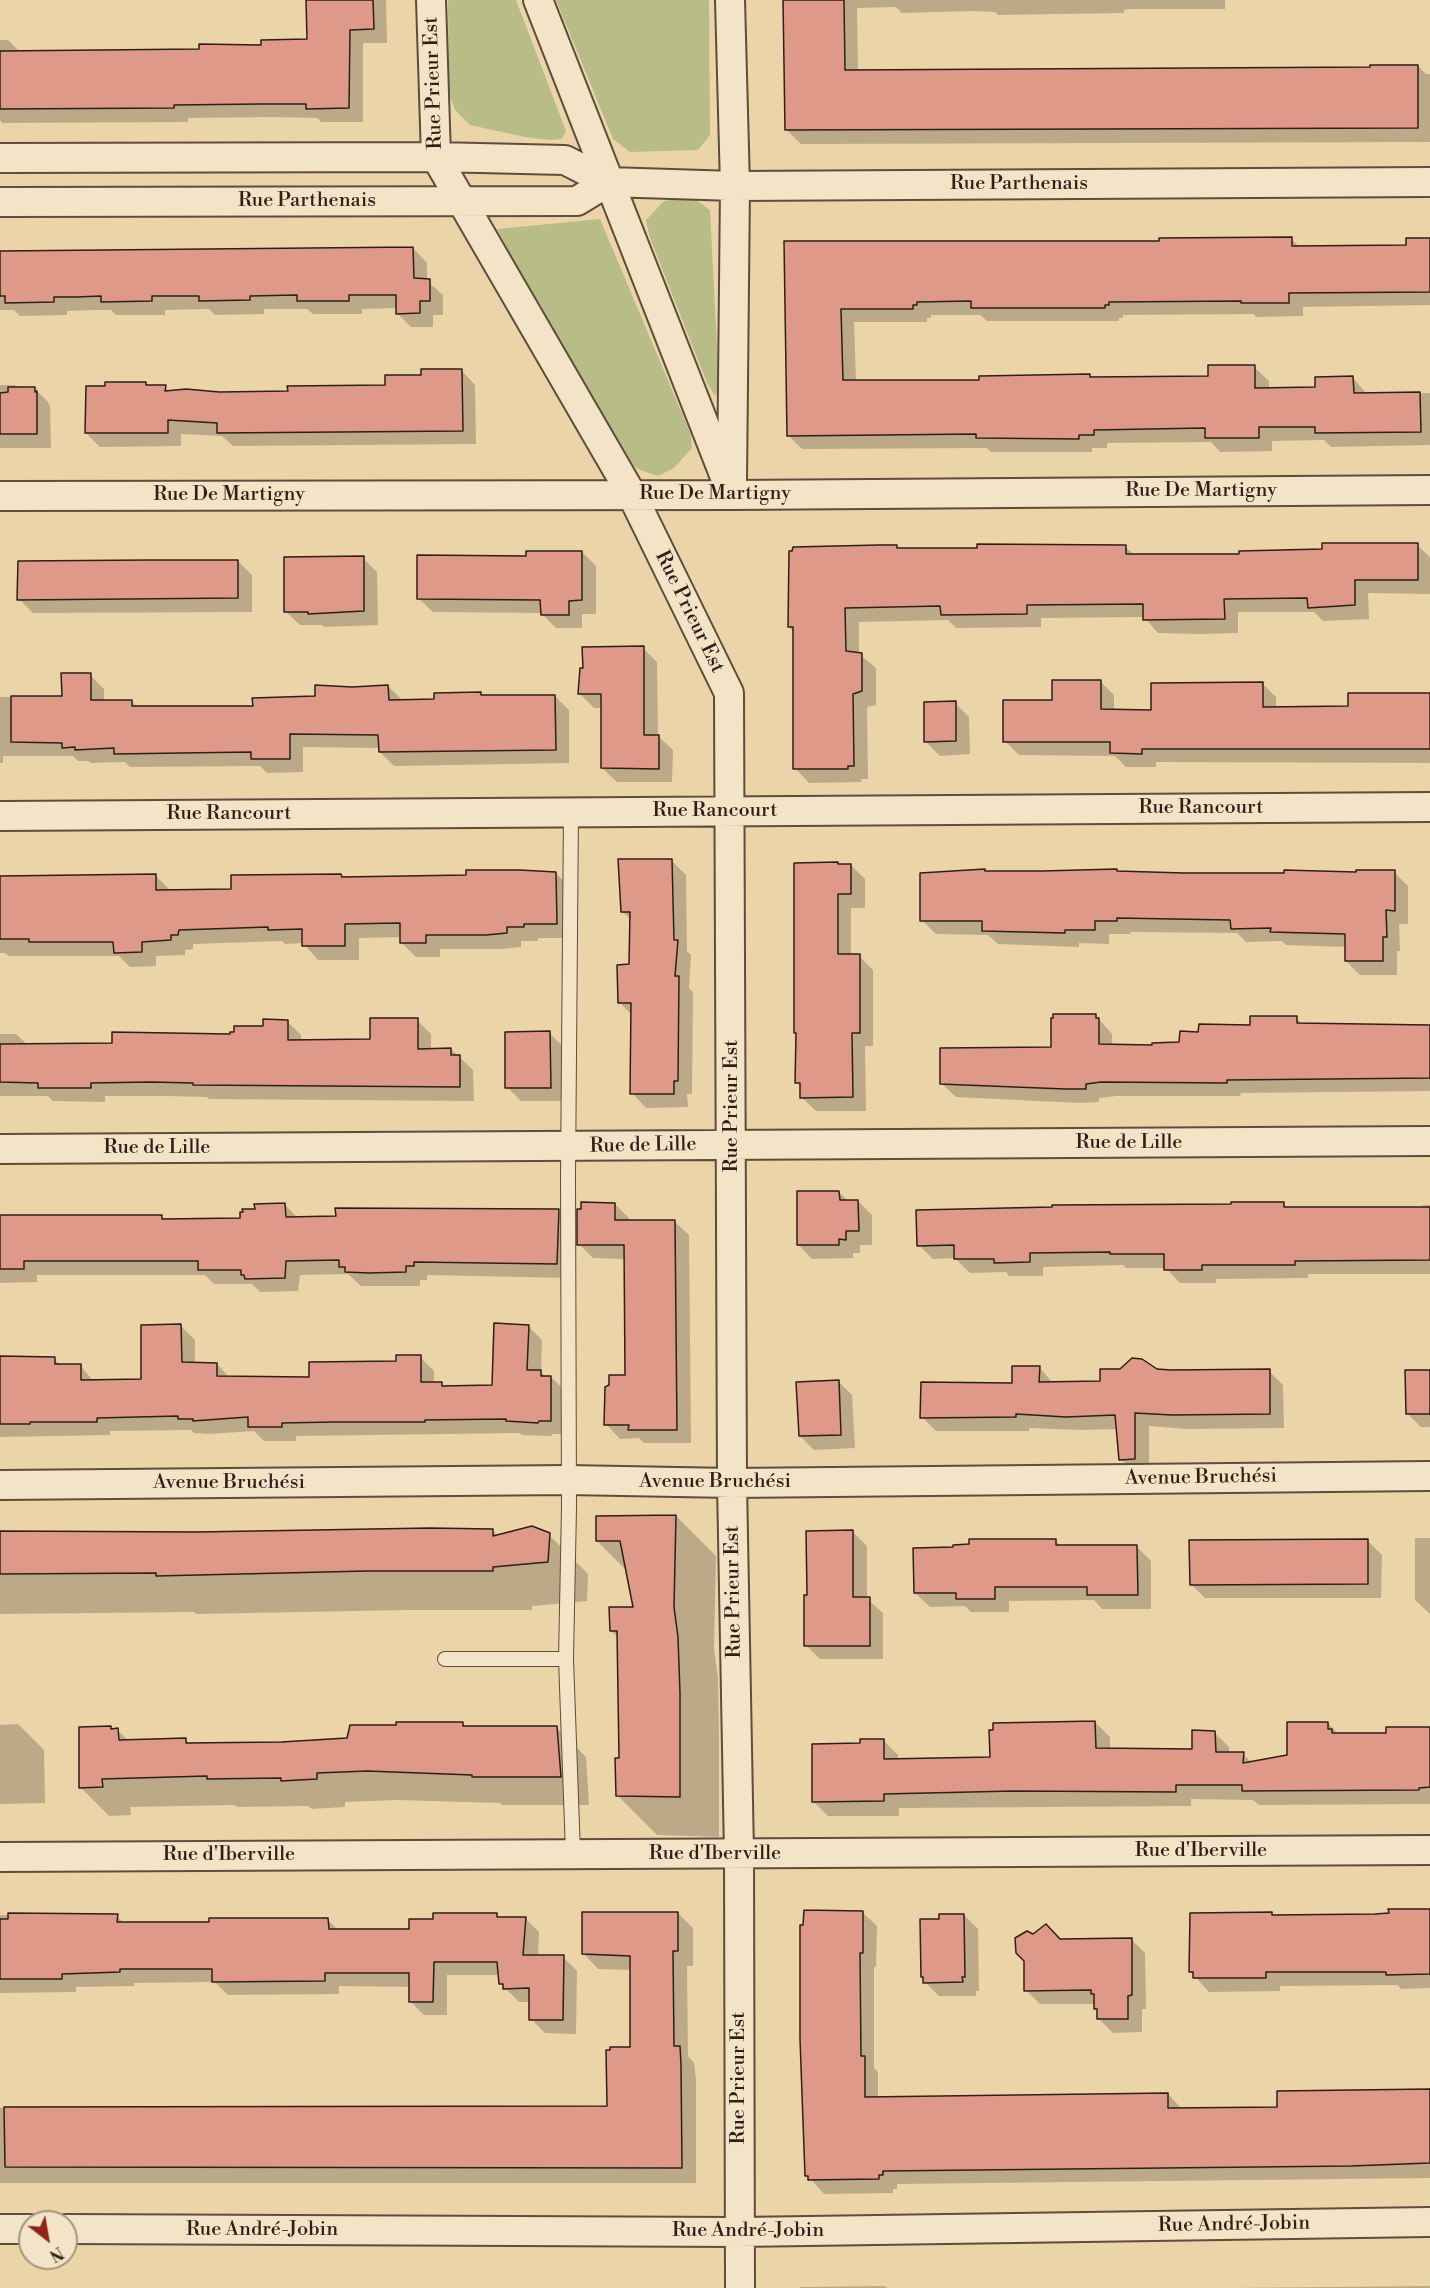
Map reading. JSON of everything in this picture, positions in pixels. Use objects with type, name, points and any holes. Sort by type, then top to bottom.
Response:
[{"type":"street","name":"Rue Prieur Est","points":[[431,0],[436,158],[632,495],[729,693],[732,1483],[739,1854],[740,2288]]},
{"type":"street","points":[[537,0],[732,495]]},
{"type":"street","points":[[730,0],[735,186],[732,495]]},
{"type":"street","name":"Rue Parthenais","points":[[0,158],[565,160],[608,182],[735,186],[1430,182]]},
{"type":"street","name":"Rue Parthenais","points":[[0,202],[578,201],[608,182]]},
{"type":"street","name":"Rue De Martigny","points":[[0,496],[732,495],[1430,489]]},
{"type":"street","name":"Rue Rancourt","points":[[0,816],[1430,807]]},
{"type":"street","name":"Rue de Lille","points":[[0,1149],[1430,1141]]},
{"type":"street","name":"Avenue Bruchési","points":[[0,1485],[568,1480],[732,1483],[1430,1476]]},
{"type":"street","name":"Rue d'Iberville","points":[[0,1857],[1430,1850]]},
{"type":"street","name":"Rue André-Jobin","points":[[78,2229],[739,2232],[1430,2222]]},
{"type":"street","points":[[0,2229],[18,2229]]},
{"type":"lane","points":[[571,811],[566,1659],[573,1853]]},
{"type":"lane","points":[[445,1659],[566,1659]]},
{"type":"green space","points":[[448,0],[516,0],[566,131],[562,139],[525,137],[470,125],[455,110],[449,93]]},
{"type":"green space","points":[[556,0],[709,0],[710,135],[698,150],[630,152],[613,139]]},
{"type":"green space","points":[[692,197],[710,210],[719,386],[715,396],[707,383],[650,238],[646,220],[664,201]]},
{"type":"green space","points":[[600,219],[691,435],[692,448],[674,468],[658,476],[640,470],[620,457],[497,229]]},
{"type":"building","points":[[306,0],[373,0],[374,29],[350,30],[349,108],[306,109],[306,104],[259,104],[174,105],[174,108],[0,109],[0,51],[199,49],[199,44],[261,45],[261,40],[307,39]]},
{"type":"building","points":[[783,0],[844,0],[845,70],[1418,65],[1418,128],[785,130]]},
{"type":"building","points":[[1292,237],[1292,246],[1406,245],[1406,238],[1430,238],[1430,292],[1289,293],[1289,303],[1109,302],[1105,308],[971,308],[971,301],[917,302],[917,305],[913,305],[913,309],[841,309],[843,380],[979,380],[979,376],[1090,374],[1090,377],[1208,376],[1208,365],[1255,365],[1255,388],[1315,387],[1315,377],[1353,376],[1354,393],[1420,392],[1421,432],[1315,433],[1315,427],[1259,427],[1259,438],[1205,438],[1205,428],[1094,430],[1094,435],[1079,435],[1079,439],[976,438],[976,434],[787,436],[784,241],[1159,241],[1159,238]]},
{"type":"building","points":[[413,247],[414,278],[430,279],[430,301],[420,301],[420,313],[396,314],[396,295],[349,295],[349,301],[297,301],[297,295],[250,296],[250,300],[199,301],[199,296],[152,296],[152,301],[101,302],[101,296],[54,297],[54,302],[5,303],[5,296],[0,296],[0,251]]},
{"type":"building","points":[[421,369],[462,369],[463,431],[217,433],[217,423],[168,420],[168,433],[85,433],[86,386],[105,386],[105,382],[146,382],[146,385],[166,385],[165,391],[186,389],[219,392],[288,391],[287,386],[385,385],[385,375],[421,375]]},
{"type":"building","points":[[8,387],[35,387],[35,392],[37,391],[37,434],[0,434],[0,393],[8,392]]},
{"type":"building","points":[[1322,543],[1418,543],[1418,580],[1355,580],[1355,605],[1308,608],[1307,598],[1224,599],[1225,619],[1143,620],[1143,604],[1027,605],[1027,614],[941,615],[940,606],[845,608],[846,651],[862,653],[862,691],[853,694],[854,766],[848,766],[848,769],[793,769],[793,627],[788,627],[789,551],[792,551],[793,547],[897,545],[897,548],[977,548],[977,544],[1126,545],[1126,554],[1239,554],[1239,551],[1322,549]]},
{"type":"building","points":[[526,551],[582,551],[582,600],[569,601],[569,615],[541,615],[540,600],[417,599],[417,555],[526,556]]},
{"type":"building","points":[[364,556],[364,611],[308,614],[308,612],[284,612],[284,557]]},
{"type":"building","points":[[238,560],[238,598],[17,600],[18,561]]},
{"type":"building","points":[[644,646],[644,735],[659,735],[659,769],[601,768],[601,694],[578,694],[580,668],[583,668],[582,647]]},
{"type":"building","points":[[61,673],[91,673],[91,700],[132,700],[132,706],[253,706],[252,698],[315,696],[315,685],[352,687],[388,685],[389,700],[434,699],[434,693],[555,695],[556,750],[379,752],[378,735],[290,734],[290,759],[251,759],[251,752],[114,754],[114,748],[75,750],[75,747],[62,748],[62,743],[11,742],[11,696],[62,696]]},
{"type":"building","points":[[1052,680],[1101,680],[1101,709],[1151,710],[1151,683],[1263,682],[1263,707],[1348,706],[1348,693],[1430,693],[1430,749],[1142,749],[1142,754],[1110,753],[1110,742],[1003,742],[1003,700],[1052,700]]},
{"type":"building","points":[[956,701],[956,741],[924,742],[924,702]]},
{"type":"building","points":[[618,859],[672,859],[674,940],[678,940],[675,976],[679,976],[678,1081],[674,1081],[674,1094],[630,1094],[631,1003],[618,1003],[617,965],[629,964],[630,912],[621,912]]},
{"type":"building","points":[[838,862],[838,864],[851,864],[851,894],[838,894],[838,954],[860,954],[860,1033],[852,1033],[853,1097],[800,1098],[800,1083],[795,1083],[794,863]]},
{"type":"building","points":[[985,869],[985,871],[1042,871],[1117,869],[1117,871],[1184,873],[1395,870],[1395,911],[1386,910],[1387,937],[1383,937],[1383,961],[1345,961],[1345,934],[1270,932],[1271,928],[1231,929],[1230,920],[1117,918],[1117,921],[1095,921],[1095,930],[1065,930],[1065,933],[982,931],[982,921],[920,921],[920,873]]},
{"type":"building","points":[[466,870],[556,872],[557,924],[524,924],[524,927],[507,927],[507,933],[486,935],[426,935],[426,943],[400,943],[400,923],[345,924],[345,946],[302,946],[302,929],[268,930],[268,927],[179,930],[178,935],[171,935],[171,940],[142,942],[142,952],[114,953],[113,942],[29,942],[29,939],[0,939],[0,876],[156,874],[156,890],[231,889],[231,875],[341,874],[342,877],[466,875]]},
{"type":"building","points":[[1053,1014],[1096,1014],[1096,1018],[1099,1018],[1099,1044],[1152,1045],[1152,1043],[1179,1042],[1180,1031],[1198,1032],[1199,1024],[1250,1025],[1250,1016],[1297,1016],[1297,1023],[1430,1025],[1430,1078],[1227,1080],[1227,1083],[1101,1082],[1086,1084],[1086,1089],[940,1084],[940,1048],[1051,1047]]},
{"type":"building","points":[[370,1018],[418,1018],[418,1049],[451,1048],[451,1055],[460,1055],[460,1087],[193,1085],[193,1083],[151,1082],[91,1083],[91,1088],[38,1088],[38,1083],[0,1082],[0,1044],[112,1043],[112,1032],[230,1034],[234,1032],[234,1026],[263,1026],[263,1019],[288,1020],[288,1040],[370,1039]]},
{"type":"building","points":[[550,1031],[551,1088],[505,1088],[505,1032]]},
{"type":"building","points":[[797,1191],[839,1191],[840,1200],[858,1200],[859,1231],[846,1231],[846,1240],[839,1239],[839,1245],[797,1245]]},
{"type":"building","points":[[581,1202],[615,1203],[615,1220],[675,1220],[677,1430],[628,1430],[629,1425],[604,1425],[605,1387],[609,1385],[609,1375],[625,1375],[624,1245],[577,1245],[577,1209],[581,1209]]},
{"type":"building","points":[[1231,1202],[1284,1202],[1284,1207],[1430,1207],[1430,1260],[1295,1261],[1295,1265],[1202,1265],[1202,1270],[1164,1270],[1164,1254],[1030,1253],[1030,1262],[994,1263],[994,1259],[954,1259],[954,1245],[917,1246],[916,1210],[1052,1207],[1052,1205],[1231,1204]]},
{"type":"building","points":[[285,1203],[286,1217],[336,1216],[335,1208],[559,1209],[557,1264],[414,1262],[414,1266],[406,1266],[406,1272],[369,1273],[345,1272],[345,1267],[339,1267],[339,1260],[286,1261],[285,1278],[245,1279],[244,1275],[241,1275],[241,1270],[198,1270],[198,1261],[24,1261],[24,1269],[0,1269],[0,1215],[162,1215],[162,1219],[240,1218],[242,1209],[255,1209],[254,1204]]},
{"type":"building","points":[[494,1323],[529,1325],[527,1370],[541,1370],[541,1376],[551,1376],[551,1421],[539,1421],[538,1423],[506,1421],[506,1419],[425,1420],[425,1422],[282,1423],[282,1427],[248,1427],[248,1417],[193,1421],[193,1419],[178,1419],[178,1416],[97,1418],[97,1422],[0,1424],[0,1356],[55,1357],[55,1364],[81,1364],[81,1380],[141,1379],[141,1325],[181,1324],[182,1362],[217,1363],[217,1376],[309,1377],[309,1362],[396,1361],[396,1355],[421,1355],[421,1382],[442,1382],[442,1386],[492,1385]]},
{"type":"building","points":[[1132,1358],[1142,1359],[1157,1369],[1270,1369],[1270,1414],[1135,1413],[1135,1459],[1119,1460],[1115,1415],[1066,1417],[1016,1414],[1016,1417],[920,1418],[921,1382],[1012,1383],[1012,1366],[1040,1366],[1039,1382],[1100,1381],[1100,1369],[1120,1369]]},
{"type":"building","points":[[1405,1370],[1430,1370],[1430,1414],[1406,1414]]},
{"type":"building","points":[[839,1380],[841,1435],[799,1436],[796,1382]]},
{"type":"building","points":[[676,1515],[674,1607],[678,1637],[680,1693],[680,1797],[616,1796],[615,1758],[619,1758],[617,1631],[610,1631],[609,1607],[633,1607],[620,1541],[596,1541],[596,1516]]},
{"type":"building","points":[[532,1526],[550,1533],[548,1562],[493,1567],[493,1571],[367,1571],[156,1576],[156,1573],[0,1574],[0,1531],[198,1532],[430,1528],[493,1529],[493,1536]]},
{"type":"building","points":[[853,1530],[853,1597],[870,1597],[870,1646],[804,1646],[804,1595],[807,1595],[806,1531]]},
{"type":"building","points":[[969,1539],[1056,1539],[1056,1545],[1137,1545],[1138,1595],[1087,1595],[1087,1587],[995,1587],[995,1599],[956,1599],[956,1593],[914,1593],[913,1548],[953,1547],[953,1545],[969,1544]]},
{"type":"building","points":[[1368,1539],[1368,1584],[1190,1585],[1189,1540]]},
{"type":"building","points":[[1095,1721],[1096,1748],[1192,1749],[1192,1730],[1215,1731],[1216,1752],[1244,1752],[1243,1763],[1287,1755],[1287,1722],[1328,1722],[1328,1729],[1332,1729],[1332,1733],[1386,1733],[1386,1727],[1430,1727],[1430,1787],[1419,1788],[1419,1790],[1242,1791],[1242,1785],[1176,1785],[1176,1792],[1014,1791],[884,1794],[884,1801],[812,1802],[812,1744],[860,1743],[860,1739],[884,1739],[884,1759],[990,1757],[989,1730],[993,1730],[993,1723]]},
{"type":"building","points":[[396,1722],[463,1722],[463,1726],[557,1726],[561,1777],[472,1777],[472,1775],[367,1771],[317,1773],[317,1779],[281,1781],[281,1778],[207,1779],[207,1776],[102,1779],[103,1787],[79,1788],[79,1727],[111,1726],[111,1729],[118,1728],[119,1740],[186,1738],[186,1743],[281,1742],[347,1738],[350,1725],[396,1725]]},
{"type":"building","points":[[1388,1909],[1430,1909],[1430,1974],[1266,1972],[1266,1978],[1193,1978],[1193,1972],[1189,1972],[1190,1913],[1375,1914],[1389,1913]]},
{"type":"building","points":[[804,1910],[863,1911],[863,1953],[860,1953],[861,2056],[865,2056],[865,2097],[1168,2093],[1168,2108],[1277,2107],[1277,2091],[1430,2089],[1430,2163],[1351,2166],[883,2171],[879,2179],[808,2180],[808,2176],[805,2176],[800,2039],[800,1925],[803,1925]]},
{"type":"building","points":[[582,1912],[678,1912],[678,1951],[673,1951],[674,2046],[680,2046],[682,2168],[5,2167],[4,2107],[607,2106],[606,2050],[610,2050],[610,2047],[630,2047],[630,1956],[582,1954]]},
{"type":"building","points":[[8,1913],[118,1914],[117,1922],[209,1922],[209,1918],[328,1918],[329,1929],[409,1929],[409,1919],[433,1919],[433,1913],[497,1913],[497,1917],[526,1917],[523,1955],[564,1955],[563,2020],[529,2020],[529,1988],[503,1989],[503,1984],[499,1984],[497,1962],[434,1962],[433,2002],[409,2002],[409,1973],[325,1973],[325,1981],[212,1982],[212,1969],[120,1969],[120,1972],[62,1974],[62,1979],[0,1979],[0,1919],[8,1919]]},
{"type":"building","points":[[939,1914],[964,1914],[965,1977],[962,1977],[963,1982],[923,1983],[920,1919],[939,1919]]},
{"type":"building","points":[[1046,1924],[1060,1939],[1132,1938],[1132,1995],[1128,1996],[1128,2019],[1097,2019],[1094,1994],[1091,1994],[1091,1990],[1024,1991],[1024,1961],[1016,1953],[1015,1938],[1027,1931],[1033,1934]]}]
